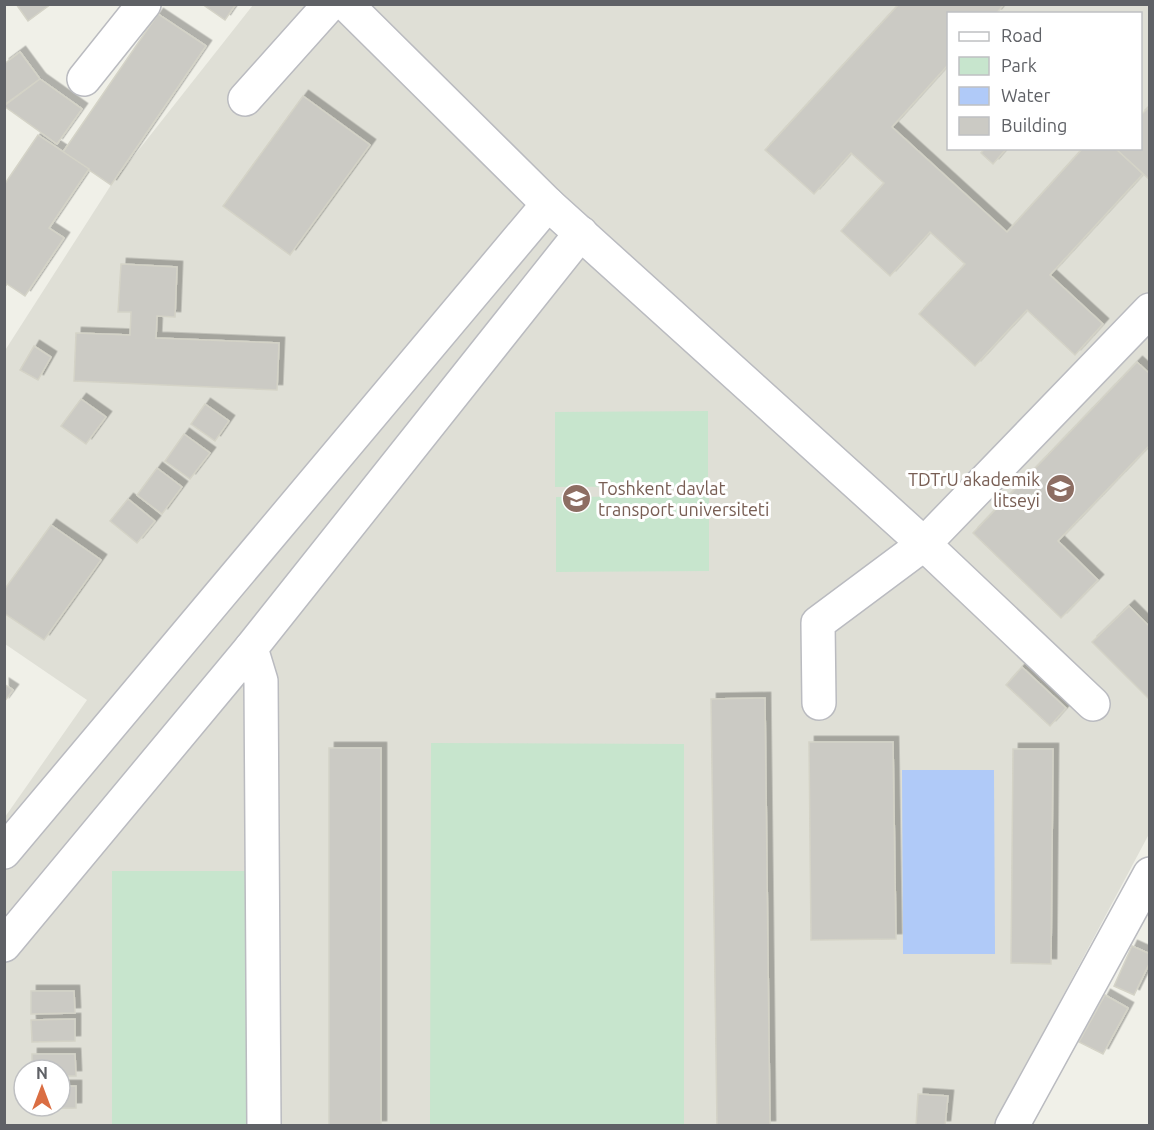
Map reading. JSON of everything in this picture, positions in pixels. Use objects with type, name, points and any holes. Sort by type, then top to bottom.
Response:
[{"type":"street","points":[[84,79],[144,4]]},
{"type":"street","points":[[245,99],[330,4]]},
{"type":"street","points":[[346,4],[548,204],[924,544],[1093,704]]},
{"type":"street","points":[[4,852],[548,204]]},
{"type":"street","points":[[4,945],[251,648],[581,233]]},
{"type":"street","points":[[819,703],[818,623],[924,544],[1149,310]]},
{"type":"street","points":[[251,648],[261,681],[264,1125]]},
{"type":"street","points":[[1012,1125],[1149,874]]},
{"type":"shaded area","name":"Toshkent davlat transport universiteti","points":[[253,5],[1149,5],[1149,834],[994,1125],[5,1125],[5,817],[87,700],[5,644],[4,352],[111,185]]},
{"type":"green space","points":[[708,411],[708,486],[555,487],[555,412]]},
{"type":"green space","points":[[709,496],[709,571],[556,572],[556,497]]},
{"type":"green space","points":[[431,743],[684,744],[684,1125],[430,1125]]},
{"type":"green space","points":[[112,871],[249,871],[249,1125],[112,1125]]},
{"type":"water","points":[[902,770],[994,770],[995,954],[903,954]]},
{"type":"building","points":[[16,4],[51,4],[28,21]]},
{"type":"building","points":[[202,4],[236,4],[225,20]]},
{"type":"building","points":[[899,4],[1004,4],[998,12],[947,12],[947,66],[892,127],[1007,232],[1081,150],[1117,150],[1143,174],[1050,275],[1103,324],[1075,355],[1027,310],[975,366],[919,314],[965,264],[930,232],[890,276],[841,231],[884,183],[851,153],[814,194],[765,150]]},
{"type":"building","points":[[158,14],[206,46],[111,185],[63,152]]},
{"type":"building","points":[[20,52],[40,79],[4,105],[4,64]]},
{"type":"building","points":[[40,79],[82,109],[57,144],[4,106]]},
{"type":"building","points":[[303,96],[370,145],[290,255],[223,206]]},
{"type":"building","points":[[1150,106],[1150,180],[1117,150],[1142,150],[1142,114]]},
{"type":"building","points":[[38,135],[89,169],[49,228],[64,238],[25,296],[7,284],[4,288],[4,185]]},
{"type":"building","points":[[983,150],[1005,150],[993,164],[981,153]]},
{"type":"building","points":[[121,264],[177,267],[175,317],[157,316],[156,338],[279,343],[277,390],[74,381],[76,333],[130,335],[131,312],[118,312]]},
{"type":"building","points":[[34,346],[51,357],[38,380],[20,370]]},
{"type":"building","name":"TDTrU akademik litseyi","points":[[1137,362],[1150,374],[1150,445],[1058,541],[1098,580],[1061,618],[973,533]]},
{"type":"building","points":[[81,399],[106,417],[86,444],[61,426]]},
{"type":"building","points":[[205,404],[229,421],[215,441],[191,424]]},
{"type":"building","points":[[184,434],[210,453],[190,479],[165,461]]},
{"type":"building","points":[[157,468],[182,487],[162,514],[137,495]]},
{"type":"building","points":[[128,499],[155,521],[137,543],[110,521]]},
{"type":"building","points":[[51,525],[101,560],[44,640],[4,613],[4,590]]},
{"type":"building","points":[[1129,606],[1150,627],[1150,700],[1092,642]]},
{"type":"building","points":[[1022,667],[1066,708],[1050,726],[1006,685]]},
{"type":"building","points":[[4,684],[13,690],[4,702]]},
{"type":"building","points":[[765,698],[770,1126],[717,1126],[711,699]]},
{"type":"building","points":[[809,742],[893,742],[896,939],[811,940]]},
{"type":"building","points":[[329,748],[381,748],[381,1126],[329,1126]]},
{"type":"building","points":[[1013,749],[1053,749],[1051,964],[1011,963]]},
{"type":"building","points":[[1132,946],[1150,954],[1150,962],[1134,995],[1114,986]]},
{"type":"building","points":[[31,991],[74,991],[75,1013],[31,1014]]},
{"type":"building","points":[[1105,995],[1128,1008],[1103,1054],[1079,1042]]},
{"type":"building","points":[[75,1019],[75,1041],[32,1042],[31,1020]]},
{"type":"building","points":[[32,1054],[75,1054],[76,1076],[72,1076],[72,1058],[32,1058]]},
{"type":"building","points":[[72,1086],[76,1086],[76,1108],[72,1108]]},
{"type":"building","points":[[918,1094],[948,1096],[945,1126],[916,1126]]},
{"type":"place","name":"TDTrU akademik litseyi","points":[[1061,489]]},
{"type":"place","name":"Toshkent davlat transport universiteti","points":[[577,498]]}]
